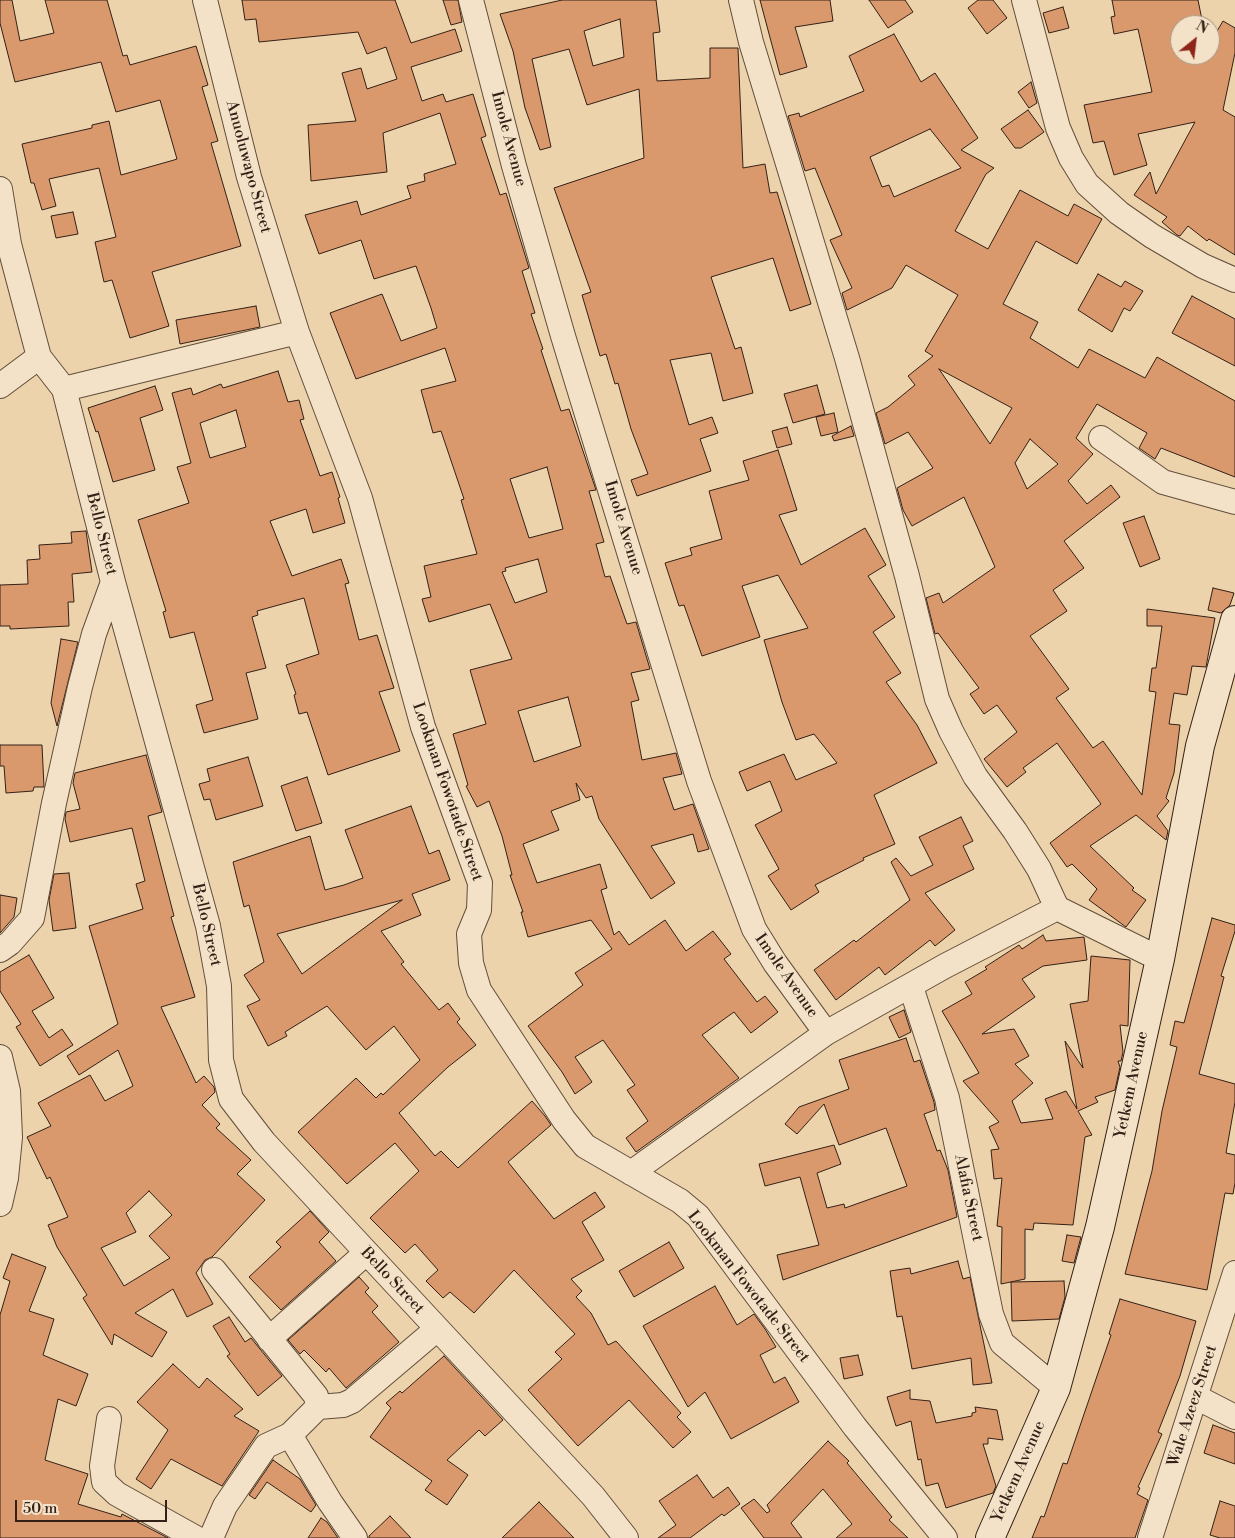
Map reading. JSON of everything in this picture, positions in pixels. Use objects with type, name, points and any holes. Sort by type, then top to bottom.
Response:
[{"type":"street","name":"Anuoluwapo Street","points":[[205,0],[249,177],[297,332]]},
{"type":"street","name":"Imole Avenue","points":[[472,0],[514,166],[563,336],[699,782],[754,929],[775,963],[826,1033]]},
{"type":"street","points":[[741,0],[751,42],[847,358],[907,576],[937,699],[951,731],[975,776],[1016,832],[1039,869],[1057,908],[1160,959]]},
{"type":"street","points":[[1024,0],[1058,128],[1071,158],[1087,184],[1119,213],[1152,236],[1203,266],[1235,280]]},
{"type":"street","name":"Bello Street","points":[[0,189],[9,244],[39,357],[64,390],[113,582],[208,926],[219,986],[221,1060],[231,1099],[264,1142],[593,1496],[626,1538]]},
{"type":"street","points":[[64,390],[297,332]]},
{"type":"street","name":"Lookman Fowotade Street","points":[[297,332],[360,498],[423,727],[480,883],[479,910],[469,934],[471,963],[479,990],[564,1120],[584,1146],[680,1201],[698,1216],[855,1427],[945,1538]]},
{"type":"street","points":[[0,386],[39,357]]},
{"type":"street","points":[[1101,438],[1163,482],[1235,502]]},
{"type":"street","points":[[0,950],[10,943],[32,918],[54,803],[80,687],[94,634],[113,582]]},
{"type":"street","name":"Yetkem Avenue","points":[[990,1538],[1056,1388],[1100,1227],[1160,959],[1200,746],[1235,620]]},
{"type":"street","points":[[631,1173],[826,1033],[1057,908]]},
{"type":"street","name":"Alafia Street","points":[[911,987],[947,1098],[991,1314],[1002,1343],[1056,1388]]},
{"type":"street","points":[[0,1057],[8,1091],[10,1137],[6,1178],[0,1204]]},
{"type":"street","points":[[269,1340],[366,1253]]},
{"type":"street","points":[[214,1270],[316,1396],[318,1407]]},
{"type":"street","name":"Wale Azeez Street","points":[[1150,1538],[1235,1273]]},
{"type":"street","points":[[211,1538],[226,1506],[266,1446],[290,1434],[318,1407],[343,1405],[352,1401],[437,1328]]},
{"type":"street","points":[[1196,1398],[1235,1417]]},
{"type":"street","points":[[109,1419],[102,1466],[104,1482],[117,1494],[196,1538]]},
{"type":"street","points":[[290,1434],[330,1502],[355,1538]]},
{"type":"building","points":[[0,0],[12,0],[20,41],[54,33],[45,0],[107,0],[123,56],[127,55],[130,65],[196,46],[208,85],[202,87],[218,141],[211,143],[241,246],[152,272],[169,326],[130,338],[112,280],[104,282],[95,242],[116,237],[99,168],[49,179],[56,206],[42,210],[34,183],[31,183],[22,144],[92,128],[92,125],[109,121],[121,175],[174,160],[177,159],[160,100],[116,112],[101,62],[15,82],[0,23]]},
{"type":"building","points":[[242,0],[395,0],[411,43],[455,29],[462,51],[411,67],[422,101],[443,94],[446,102],[473,94],[486,136],[481,138],[500,195],[506,193],[529,268],[522,271],[535,313],[531,314],[543,349],[541,350],[561,411],[569,409],[596,490],[589,491],[604,542],[596,544],[605,577],[610,576],[627,624],[636,622],[650,669],[631,673],[639,700],[631,702],[642,760],[676,753],[682,774],[663,778],[674,810],[693,804],[709,849],[698,852],[693,834],[651,846],[675,883],[651,899],[599,819],[592,796],[586,798],[576,783],[580,800],[551,811],[559,830],[523,844],[537,883],[600,864],[607,888],[601,890],[614,935],[619,931],[629,945],[665,920],[686,951],[713,931],[731,954],[724,959],[757,1002],[765,996],[778,1012],[751,1033],[734,1012],[702,1035],[739,1078],[636,1152],[626,1138],[648,1121],[627,1090],[635,1085],[603,1040],[575,1057],[592,1082],[575,1094],[562,1072],[528,1026],[583,985],[575,973],[612,949],[591,920],[528,937],[521,912],[523,912],[510,875],[512,875],[502,836],[489,801],[477,807],[466,786],[468,785],[453,734],[486,724],[470,670],[512,659],[490,604],[429,622],[422,599],[431,597],[424,566],[477,554],[461,500],[464,499],[441,431],[433,433],[421,390],[456,381],[445,348],[356,379],[330,313],[382,294],[401,341],[437,328],[431,308],[416,266],[374,279],[361,240],[319,254],[305,215],[357,201],[361,215],[411,198],[407,186],[425,181],[424,174],[456,164],[440,113],[383,133],[387,172],[311,181],[308,125],[356,121],[342,73],[361,68],[367,89],[397,79],[386,47],[367,54],[358,32],[259,42],[256,19],[245,20]],"holes":[[[547,467],[563,529],[529,538],[510,479]],[[538,559],[547,592],[515,603],[502,572],[506,571],[505,568]],[[568,697],[581,746],[534,762],[518,711]]]},
{"type":"building","points":[[443,0],[458,0],[462,22],[451,25]]},
{"type":"building","points":[[562,0],[656,0],[660,32],[653,33],[657,81],[710,78],[710,48],[738,48],[743,168],[765,164],[770,193],[777,192],[811,304],[790,311],[773,258],[711,277],[735,349],[741,347],[753,393],[723,401],[711,353],[670,360],[689,425],[712,417],[718,433],[700,439],[711,471],[637,496],[631,480],[648,474],[631,429],[618,383],[615,384],[606,354],[600,356],[582,295],[591,292],[554,188],[644,158],[639,89],[587,105],[569,49],[532,59],[551,147],[540,150],[525,108],[513,51],[500,14]],"holes":[[[620,19],[624,57],[593,66],[584,31]]]},
{"type":"building","points":[[760,0],[830,0],[833,21],[795,27],[807,67],[780,75]]},
{"type":"building","points":[[869,0],[905,0],[913,12],[888,28]]},
{"type":"building","points":[[978,0],[993,0],[1007,18],[987,34],[968,8]]},
{"type":"building","points":[[1112,0],[1198,0],[1201,15],[1170,15],[1170,65],[1220,65],[1220,26],[1223,21],[1235,28],[1235,53],[1223,110],[1235,117],[1235,255],[1209,239],[1207,241],[1188,226],[1180,236],[1177,235],[1162,222],[1167,217],[1134,195],[1150,172],[1156,194],[1195,122],[1138,134],[1147,165],[1114,175],[1104,141],[1093,143],[1084,105],[1152,92],[1138,29],[1114,34],[1111,17],[1115,16]]},
{"type":"building","points":[[1063,7],[1069,28],[1049,33],[1043,13]]},
{"type":"building","points":[[894,34],[921,82],[935,73],[978,138],[961,150],[994,168],[986,174],[955,231],[988,249],[1020,190],[1068,216],[1074,204],[1102,219],[1077,264],[1036,241],[1003,304],[1038,322],[1030,338],[1078,368],[1089,349],[1145,378],[1157,357],[1235,401],[1235,477],[1161,448],[1155,459],[1139,448],[1147,433],[1097,404],[1076,438],[1093,454],[1068,481],[1087,504],[1111,485],[1120,497],[1064,541],[1084,568],[1053,590],[1067,611],[1030,636],[1069,689],[1056,698],[1093,748],[1103,741],[1142,795],[1156,692],[1149,691],[1152,668],[1156,668],[1162,626],[1147,626],[1147,609],[1215,618],[1206,667],[1192,666],[1187,695],[1174,693],[1169,724],[1180,725],[1174,773],[1166,798],[1169,801],[1157,816],[1168,831],[1166,840],[1136,815],[1090,846],[1134,888],[1132,890],[1146,900],[1126,927],[1089,900],[1097,889],[1072,864],[1067,867],[1050,843],[1101,804],[1057,743],[1023,768],[1026,772],[1007,787],[984,759],[1017,732],[997,705],[984,714],[970,694],[979,688],[938,633],[935,634],[926,598],[939,593],[943,603],[995,567],[964,497],[912,526],[903,510],[897,488],[933,468],[908,432],[885,444],[876,413],[888,407],[915,385],[908,376],[933,356],[925,351],[958,295],[906,265],[892,288],[847,310],[842,293],[852,288],[830,240],[842,235],[815,168],[805,171],[788,116],[799,113],[800,117],[864,91],[849,56]],"holes":[[[930,129],[961,168],[894,197],[889,185],[882,187],[870,157]],[[939,369],[1012,408],[990,444]],[[1030,439],[1058,464],[1027,489],[1015,463]]]},
{"type":"building","points":[[1031,82],[1037,103],[1029,108],[1018,92]]},
{"type":"building","points":[[1028,110],[1044,132],[1021,148],[1015,148],[1001,129]]},
{"type":"building","points":[[73,212],[78,234],[56,238],[51,216]]},
{"type":"building","points":[[1098,274],[1121,287],[1125,281],[1143,291],[1130,311],[1124,308],[1112,332],[1078,310]]},
{"type":"building","points":[[1192,296],[1235,319],[1235,366],[1172,333]]},
{"type":"building","points":[[256,306],[260,327],[180,344],[176,320]]},
{"type":"building","points":[[278,371],[288,402],[299,400],[304,419],[300,420],[320,476],[332,472],[340,497],[338,498],[345,523],[313,533],[306,509],[270,521],[292,576],[341,559],[349,583],[345,584],[359,640],[377,635],[394,688],[379,692],[400,751],[328,775],[307,712],[299,714],[294,695],[296,694],[286,665],[319,654],[304,598],[257,611],[258,615],[252,617],[266,668],[246,673],[258,719],[204,733],[196,705],[213,700],[194,632],[170,638],[163,612],[166,611],[138,520],[189,503],[177,467],[191,463],[172,393],[191,388],[193,395],[221,384],[223,388]],"holes":[[[236,410],[246,447],[210,458],[200,423]]]},
{"type":"building","points":[[817,385],[825,414],[793,423],[784,394]]},
{"type":"building","points":[[155,386],[163,410],[140,418],[155,470],[113,482],[98,431],[96,432],[88,408]]},
{"type":"building","points":[[834,413],[838,432],[821,436],[816,417]]},
{"type":"building","points":[[851,426],[854,436],[834,441],[832,436]]},
{"type":"building","points":[[787,427],[792,444],[777,448],[772,431]]},
{"type":"building","points":[[778,450],[797,510],[779,515],[801,565],[865,528],[886,565],[868,576],[895,617],[873,632],[901,673],[886,682],[917,725],[937,763],[874,795],[895,844],[863,858],[864,860],[815,885],[819,892],[791,910],[768,876],[779,869],[755,825],[782,811],[770,781],[747,791],[739,772],[784,754],[796,780],[837,763],[814,734],[796,740],[782,702],[764,640],[808,628],[778,575],[742,586],[760,637],[702,656],[684,605],[679,606],[665,563],[692,555],[690,548],[722,539],[709,491],[749,480],[743,461]]},
{"type":"building","points":[[1144,516],[1160,559],[1140,567],[1123,523]]},
{"type":"building","points":[[86,531],[92,572],[72,574],[74,602],[68,602],[69,626],[10,629],[10,626],[0,626],[0,585],[28,584],[27,560],[40,559],[39,545],[72,543],[71,532]]},
{"type":"building","points":[[1213,588],[1234,593],[1230,605],[1221,613],[1208,610]]},
{"type":"building","points":[[61,639],[78,642],[57,726],[51,703]]},
{"type":"building","points":[[0,745],[42,745],[44,787],[34,787],[33,791],[6,793],[4,766],[0,766]]},
{"type":"building","points":[[146,755],[162,812],[148,816],[174,916],[171,917],[195,997],[161,1007],[196,1083],[204,1076],[214,1087],[215,1092],[202,1105],[220,1124],[216,1128],[251,1160],[237,1174],[265,1200],[212,1257],[205,1260],[196,1273],[213,1304],[187,1317],[173,1289],[135,1313],[167,1332],[152,1357],[114,1334],[112,1345],[83,1298],[87,1295],[57,1247],[48,1225],[68,1217],[50,1177],[47,1179],[27,1137],[51,1126],[38,1103],[90,1075],[105,1101],[133,1086],[118,1050],[79,1075],[67,1056],[118,1024],[89,926],[143,909],[136,884],[145,881],[132,828],[70,842],[65,819],[66,812],[80,809],[73,783],[75,773]],"holes":[[[149,1191],[172,1215],[149,1236],[170,1258],[124,1286],[101,1248],[136,1232],[126,1213]]]},
{"type":"building","points":[[248,757],[263,806],[216,820],[210,799],[204,800],[199,784],[210,781],[207,769]]},
{"type":"building","points":[[307,777],[322,823],[296,831],[281,786]]},
{"type":"building","points":[[411,806],[429,854],[439,850],[450,880],[412,894],[421,915],[381,931],[404,962],[401,964],[439,1010],[448,1003],[460,1019],[457,1022],[476,1045],[448,1067],[399,1113],[435,1156],[441,1151],[458,1168],[532,1101],[545,1116],[551,1125],[508,1162],[554,1219],[595,1192],[605,1207],[582,1222],[604,1260],[571,1279],[582,1291],[576,1297],[591,1313],[608,1345],[616,1341],[681,1413],[677,1417],[691,1432],[673,1448],[629,1400],[578,1446],[528,1390],[562,1359],[555,1352],[575,1334],[514,1270],[474,1313],[450,1292],[443,1298],[426,1281],[438,1270],[415,1244],[405,1253],[370,1218],[419,1171],[395,1143],[347,1184],[298,1132],[356,1078],[376,1098],[381,1093],[383,1095],[420,1060],[394,1026],[366,1050],[327,1006],[285,1032],[287,1036],[268,1046],[247,1006],[260,1000],[244,975],[264,962],[249,905],[244,907],[233,862],[310,836],[325,890],[344,885],[363,878],[345,830]],"holes":[[[402,900],[302,974],[277,934]]]},
{"type":"building","points":[[961,817],[973,841],[963,846],[974,869],[925,893],[955,930],[935,946],[930,940],[885,975],[879,967],[836,1000],[814,970],[854,940],[856,942],[910,900],[891,862],[896,858],[911,876],[933,865],[919,837]]},
{"type":"building","points":[[69,873],[76,928],[53,931],[49,900],[54,874]]},
{"type":"building","points":[[0,895],[17,898],[14,917],[0,933]]},
{"type":"building","points":[[1212,918],[1235,925],[1235,931],[1221,976],[1224,977],[1199,1074],[1235,1084],[1235,1102],[1226,1153],[1235,1155],[1235,1183],[1233,1194],[1225,1193],[1207,1290],[1125,1274],[1152,1171],[1162,1111],[1177,1047],[1170,1045],[1175,1021],[1184,1023]]},
{"type":"building","points":[[1043,935],[1046,941],[1084,937],[1087,960],[1043,966],[1022,979],[1035,997],[982,1034],[1014,1029],[1029,1056],[1015,1064],[1033,1083],[1012,1101],[1021,1123],[1053,1119],[1045,1099],[1066,1091],[1077,1109],[1065,1041],[1083,1068],[1070,1004],[1088,1001],[1091,956],[1130,960],[1128,1026],[1120,1025],[1123,1052],[1121,1061],[1118,1061],[1120,1067],[1115,1090],[1095,1097],[1098,1102],[1078,1111],[1092,1135],[1085,1137],[1073,1225],[1034,1223],[1033,1230],[1025,1229],[1025,1279],[1001,1284],[1002,1227],[997,1226],[1002,1178],[994,1179],[991,1150],[999,1149],[989,1127],[999,1122],[963,1081],[979,1073],[942,1011],[972,994],[965,982],[987,969],[985,967],[1019,945],[1022,949]]},
{"type":"building","points":[[29,955],[54,998],[32,1011],[49,1038],[62,1029],[73,1045],[40,1066],[16,1027],[21,1024],[0,991],[0,972]]},
{"type":"building","points":[[904,1010],[911,1032],[899,1038],[889,1017]]},
{"type":"building","points":[[906,1038],[914,1062],[920,1060],[934,1102],[935,1110],[924,1114],[937,1151],[940,1150],[948,1170],[957,1217],[783,1280],[777,1255],[819,1245],[800,1177],[765,1186],[759,1164],[834,1145],[841,1164],[817,1173],[827,1208],[844,1204],[845,1208],[907,1186],[886,1128],[839,1145],[824,1104],[797,1134],[785,1124],[799,1107],[849,1089],[839,1060]]},
{"type":"building","points":[[310,1211],[329,1232],[319,1242],[336,1261],[281,1310],[249,1277],[281,1247],[276,1242]]},
{"type":"building","points":[[1067,1235],[1081,1237],[1074,1263],[1062,1261]]},
{"type":"building","points":[[669,1242],[684,1268],[634,1297],[619,1271]]},
{"type":"building","points":[[12,1254],[46,1267],[29,1311],[54,1319],[43,1355],[88,1374],[76,1406],[58,1399],[45,1460],[88,1474],[78,1504],[121,1517],[122,1514],[168,1538],[0,1538],[0,1315],[10,1281],[3,1278]]},
{"type":"building","points":[[958,1261],[963,1279],[970,1277],[992,1383],[973,1385],[971,1358],[912,1369],[902,1316],[897,1317],[890,1271],[910,1268],[911,1274]]},
{"type":"building","points":[[359,1277],[369,1288],[365,1292],[378,1306],[372,1312],[399,1342],[346,1388],[329,1368],[326,1372],[304,1350],[300,1354],[288,1340]]},
{"type":"building","points":[[1064,1281],[1065,1297],[1059,1319],[1012,1321],[1011,1282]]},
{"type":"building","points":[[715,1286],[737,1325],[754,1314],[765,1329],[776,1347],[760,1355],[774,1383],[785,1377],[799,1402],[731,1439],[705,1392],[688,1407],[643,1326]]},
{"type":"building","points":[[1120,1299],[1196,1321],[1180,1376],[1158,1432],[1162,1434],[1138,1487],[1140,1488],[1137,1494],[1148,1500],[1135,1538],[1032,1538],[1041,1516],[1044,1517],[1063,1463],[1067,1464],[1111,1335],[1109,1334]]},
{"type":"building","points":[[229,1317],[245,1342],[251,1338],[282,1376],[258,1396],[227,1356],[230,1354],[213,1326]]},
{"type":"building","points":[[858,1355],[863,1375],[844,1379],[840,1358]]},
{"type":"building","points":[[444,1356],[503,1420],[485,1436],[479,1430],[447,1460],[468,1475],[447,1505],[425,1490],[432,1481],[370,1437],[391,1408],[386,1403],[400,1391],[402,1393]]},
{"type":"building","points":[[173,1364],[199,1388],[207,1378],[243,1409],[234,1416],[259,1431],[222,1486],[171,1459],[151,1489],[136,1479],[168,1430],[137,1402]]},
{"type":"building","points":[[910,1390],[910,1399],[930,1401],[936,1423],[972,1416],[972,1413],[976,1412],[975,1407],[997,1410],[1003,1440],[988,1438],[988,1444],[983,1444],[996,1486],[993,1493],[946,1508],[938,1483],[926,1486],[921,1459],[918,1460],[911,1421],[896,1426],[887,1397]]},
{"type":"building","points":[[1213,1425],[1235,1433],[1235,1464],[1204,1453]]},
{"type":"building","points":[[828,1441],[849,1461],[847,1463],[892,1517],[889,1520],[908,1538],[836,1538],[852,1524],[823,1489],[791,1523],[802,1538],[764,1538],[741,1508],[754,1499],[767,1513],[770,1511],[767,1505]]},
{"type":"building","points":[[273,1460],[300,1479],[316,1505],[311,1512],[267,1482],[255,1499],[249,1495]]},
{"type":"building","points":[[697,1475],[713,1498],[728,1487],[740,1504],[724,1516],[722,1514],[690,1538],[658,1538],[676,1525],[659,1501]]},
{"type":"building","points":[[1220,1501],[1235,1506],[1235,1538],[1220,1538],[1210,1535]]},
{"type":"building","points":[[539,1502],[574,1538],[502,1538]]},
{"type":"building","points":[[390,1516],[411,1538],[369,1538],[369,1536]]},
{"type":"building","points":[[321,1518],[327,1522],[338,1538],[308,1538]]}]
